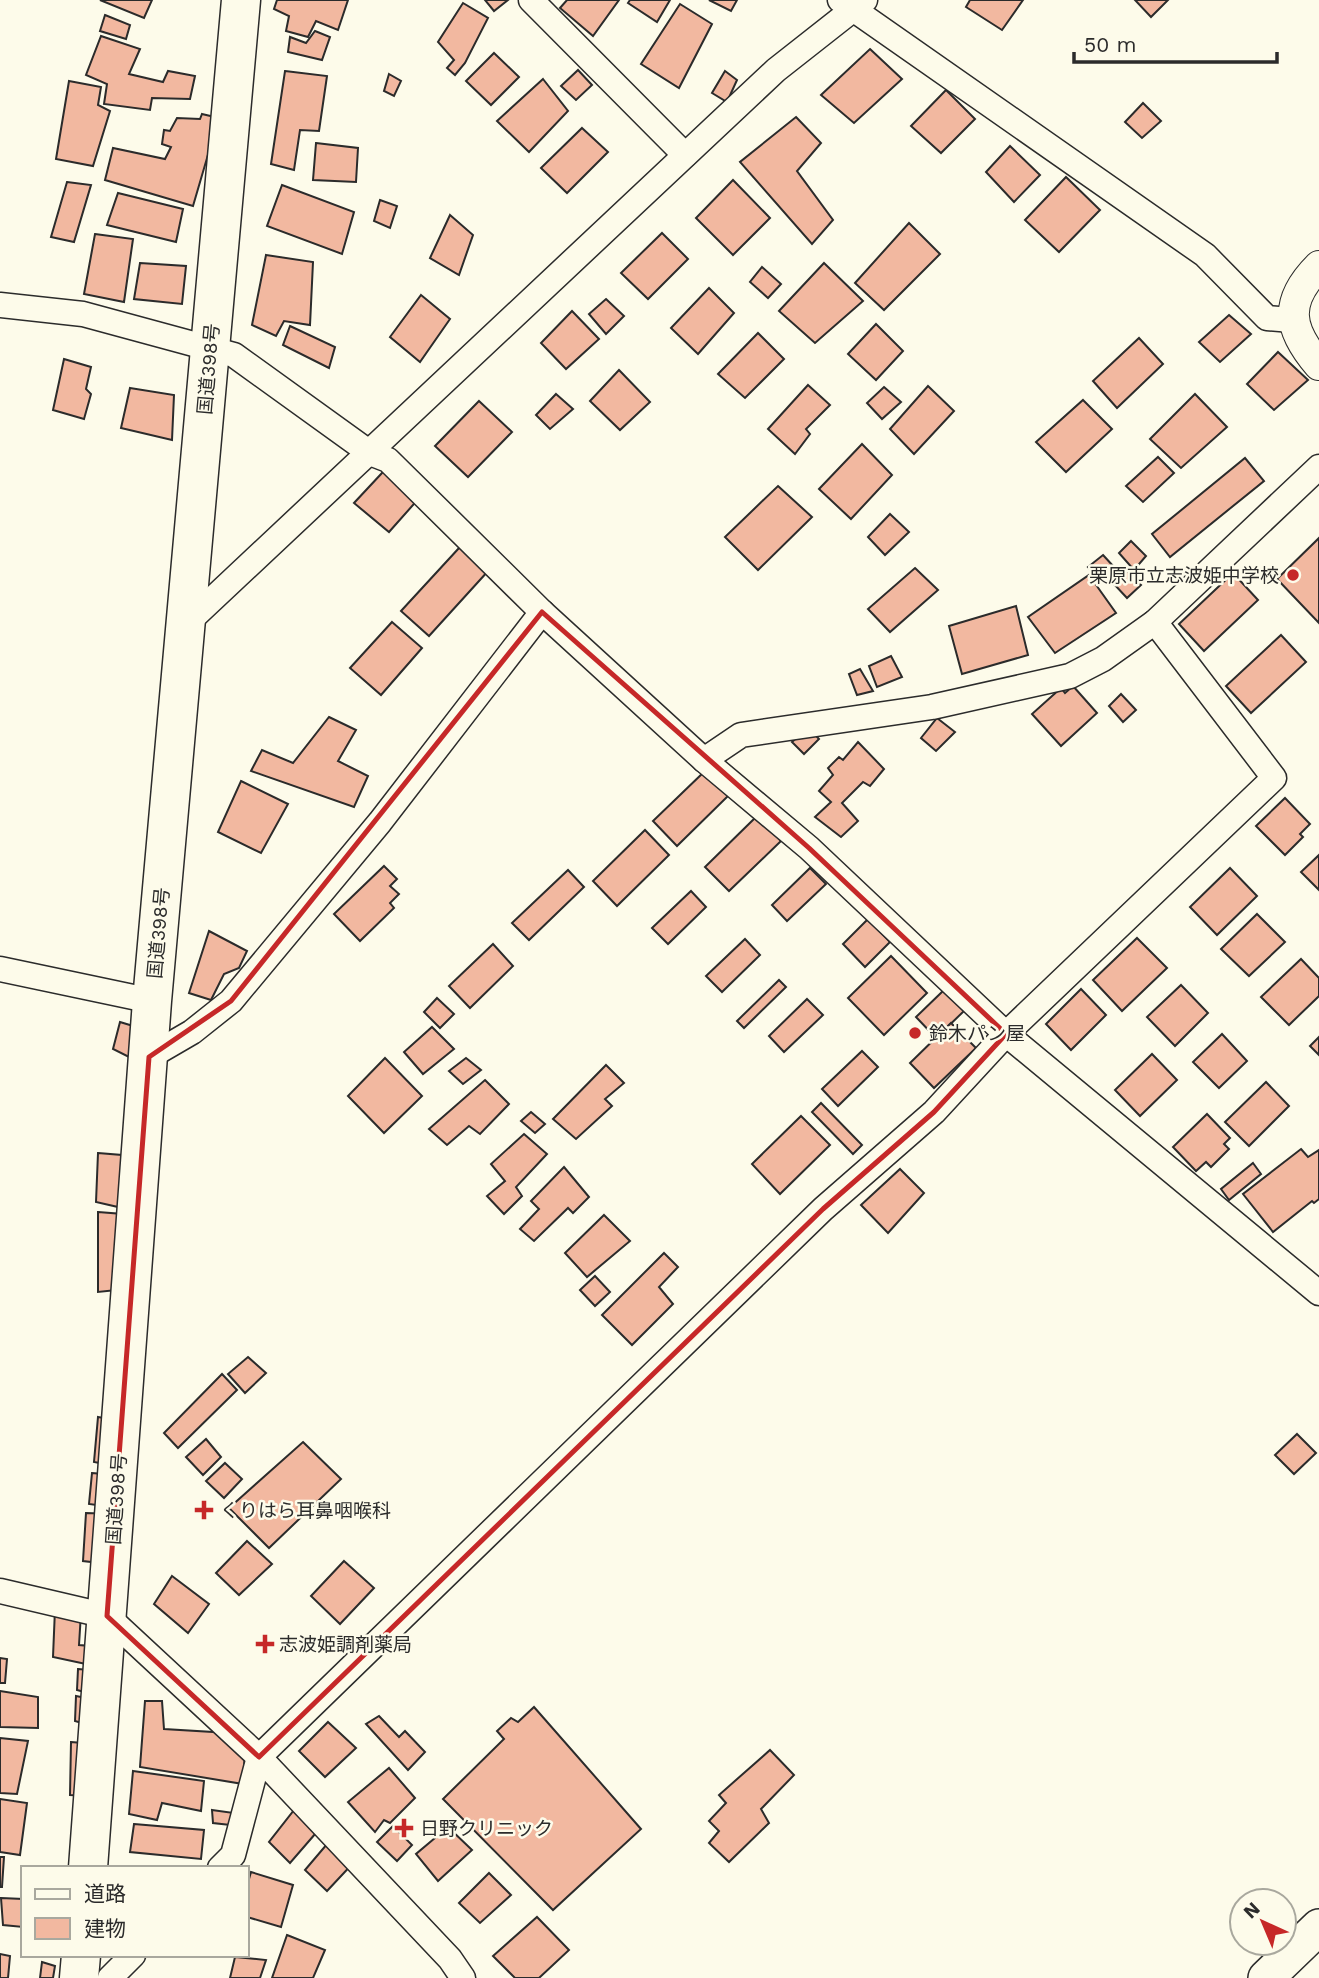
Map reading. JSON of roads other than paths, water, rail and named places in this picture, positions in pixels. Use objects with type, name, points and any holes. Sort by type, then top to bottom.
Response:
[{"type":"highway","name":"国道398号","points":[[88,1866],[152,1001],[241,0]]},
{"type":"highway","points":[[79,1978],[81,1957]]},
{"type":"main road","points":[[1266,1978],[1319,1927]]},
{"type":"street","points":[[531,0],[685,155]]},
{"type":"street","points":[[185,625],[776,70],[852,4],[1205,255],[1267,318],[1292,320]]},
{"type":"street","points":[[1319,266],[1303,282],[1292,320],[1303,346],[1319,365]]},
{"type":"street","points":[[0,304],[83,314],[234,355],[370,453],[388,460],[542,612],[704,760],[809,848],[1006,1034],[1319,1293]]},
{"type":"street","points":[[704,760],[741,735],[932,707],[1070,676],[1103,659],[1155,622],[1319,467]]},
{"type":"street","points":[[149,1058],[192,1032],[231,1002],[380,822],[542,612]]},
{"type":"street","points":[[222,1866],[233,1855],[259,1757],[822,1209],[933,1111],[1006,1034],[1274,778],[1155,622]]},
{"type":"street","points":[[0,969],[152,1001]]},
{"type":"street","points":[[0,1591],[107,1616],[259,1757],[450,1959],[463,1978]]},
{"type":"street","points":[[110,1978],[131,1957]]},
{"type":"place","name":"栗原市立志波姫中学校","points":[[1293,575]]},
{"type":"place","name":"鈴木パン屋","points":[[915,1033]]},
{"type":"place","name":"くりはら耳鼻咽喉科","points":[[204,1510]]},
{"type":"place","name":"志波姫調剤薬局","points":[[265,1644]]},
{"type":"place","name":"日野クリニック","points":[[404,1828]]}]
